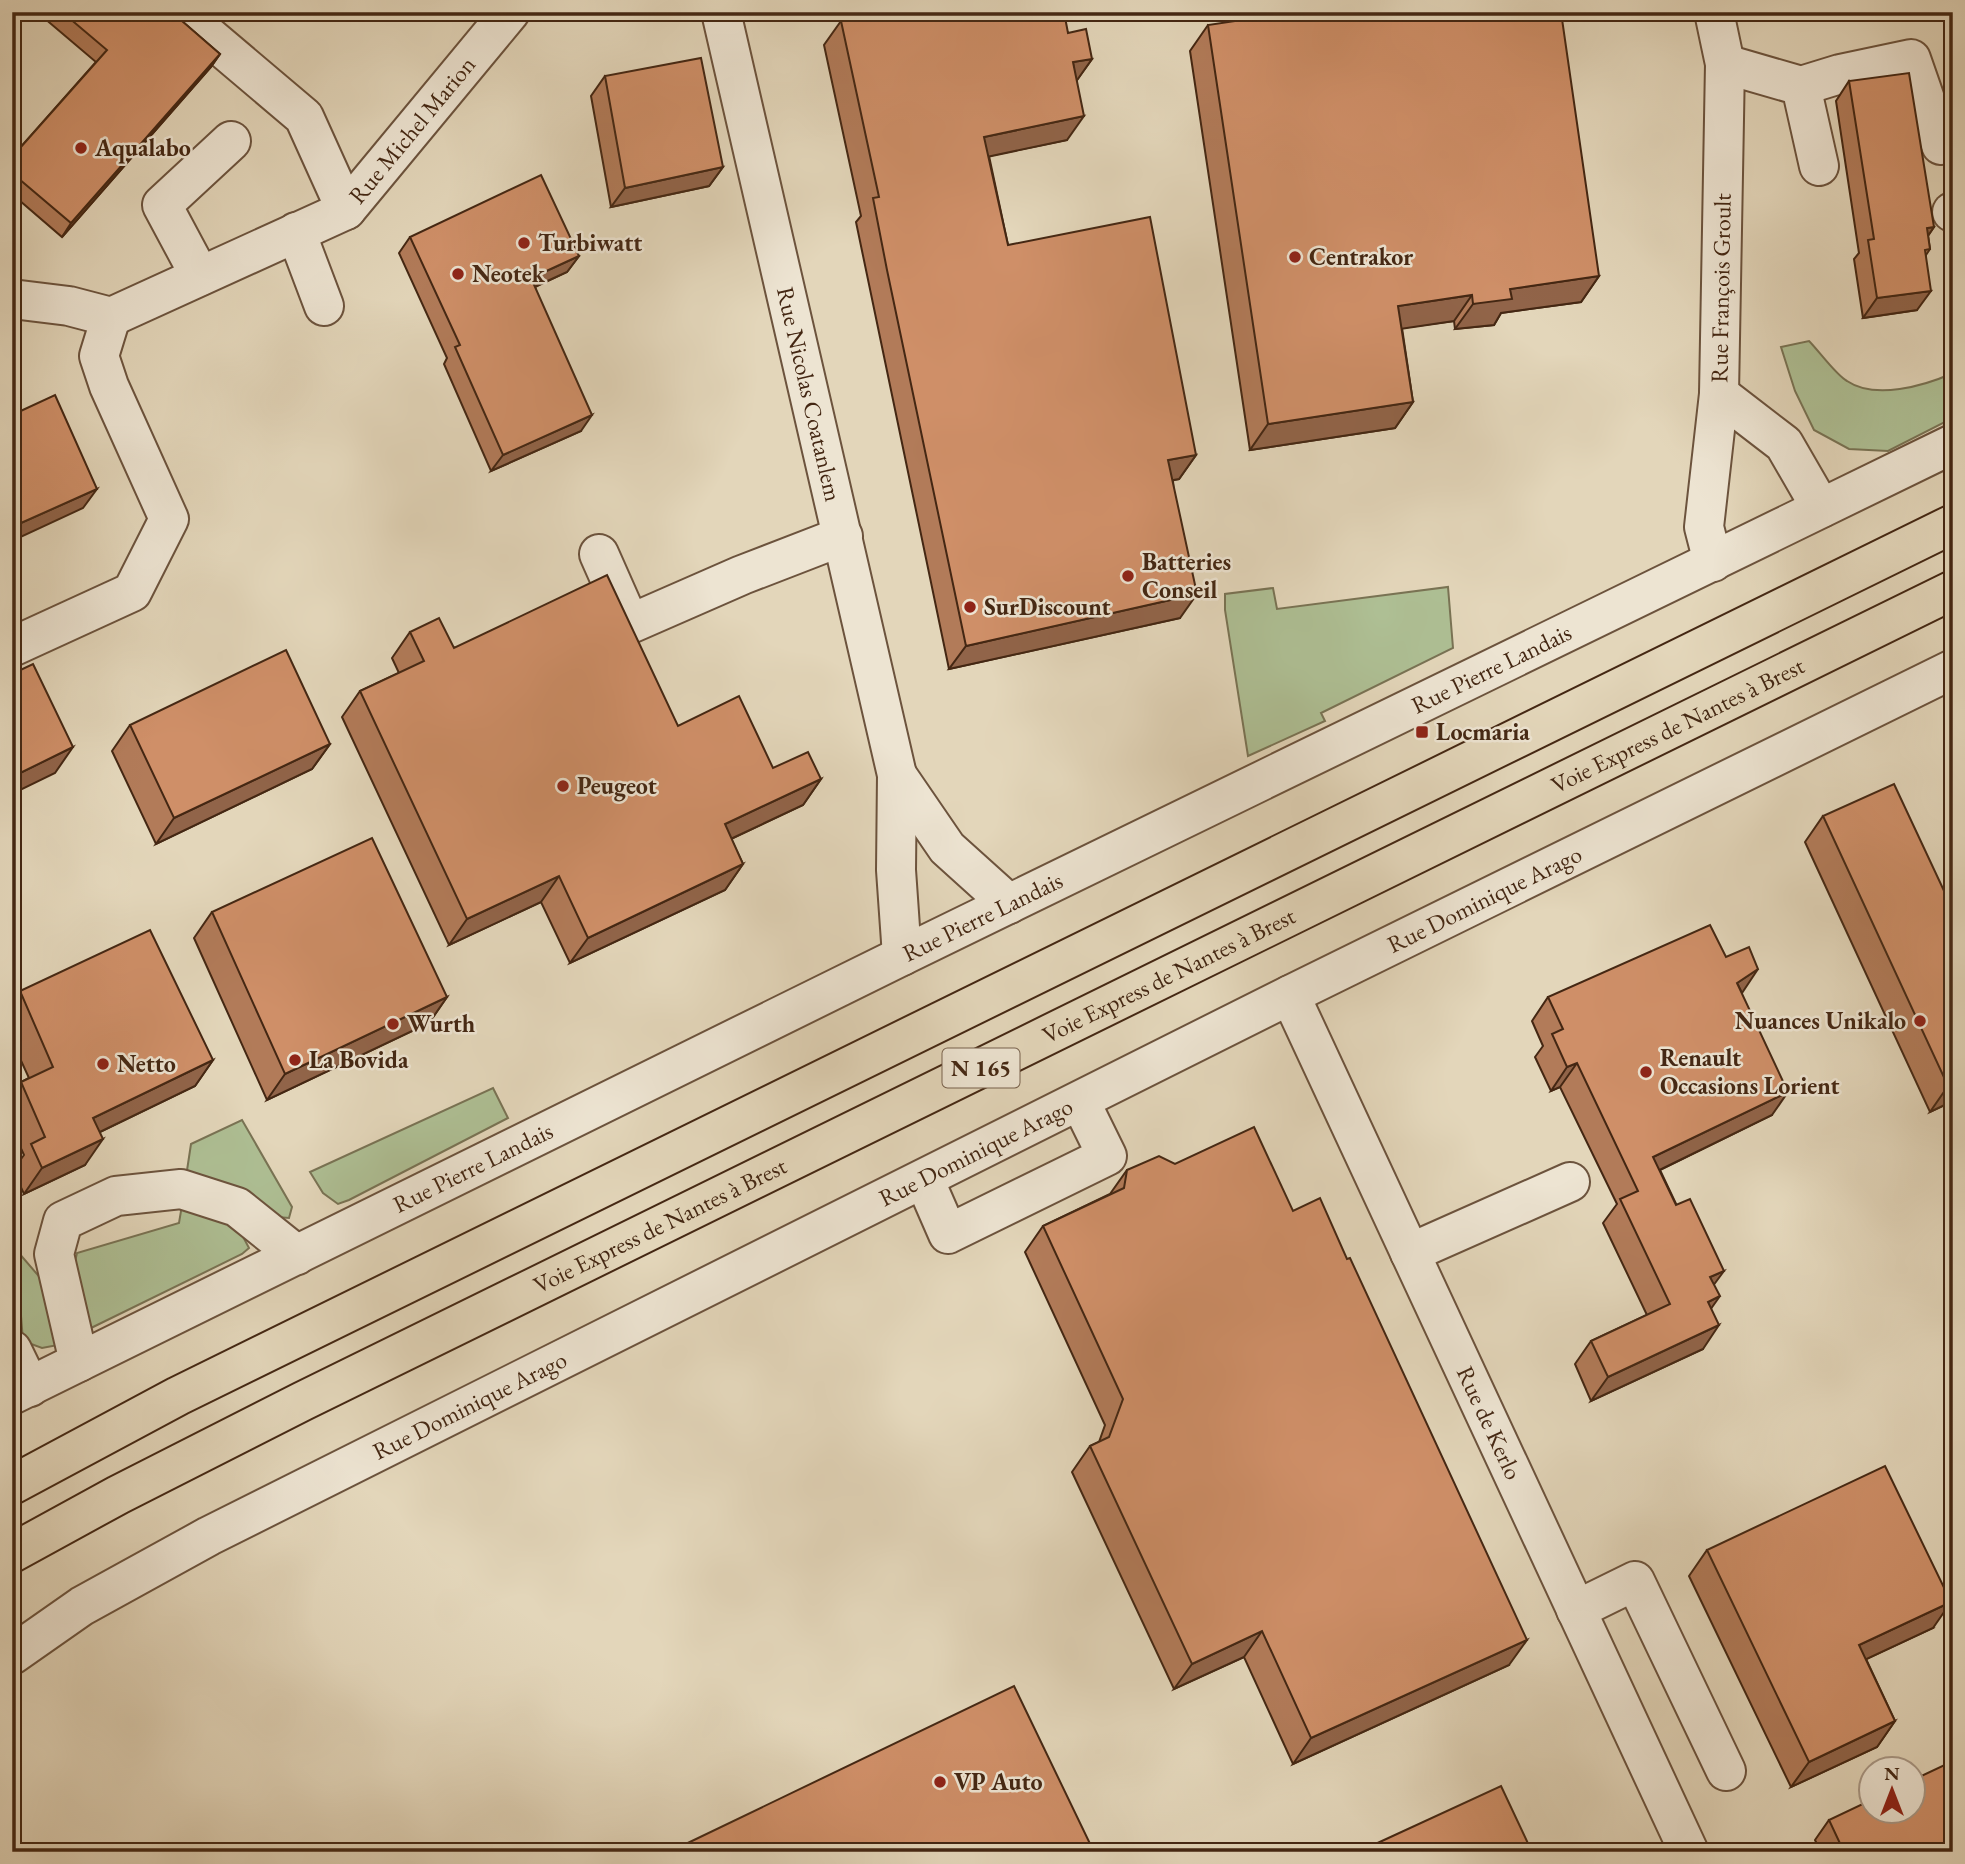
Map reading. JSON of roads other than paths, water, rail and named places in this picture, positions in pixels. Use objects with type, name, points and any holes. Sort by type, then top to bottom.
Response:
[{"type":"highway","name":"N 165","points":[[12,1485],[178,1396],[1953,524]]},
{"type":"highway","name":"Voie Express de Nantes à Brest","points":[[12,1553],[118,1495],[303,1401],[1953,590]]},
{"type":"street","points":[[180,12],[304,117],[346,209]]},
{"type":"street","name":"Rue Michel Marion","points":[[111,317],[346,209],[510,12]]},
{"type":"street","name":"Rue Nicolas Coatanlem","points":[[721,12],[897,775],[896,870],[902,956]]},
{"type":"street","name":"Rue François Groult","points":[[1713,562],[1704,527],[1719,394],[1725,64],[1714,12]]},
{"type":"street","points":[[1725,64],[1801,86],[1840,74],[1911,59],[1941,145]]},
{"type":"street","points":[[1801,86],[1819,166]]},
{"type":"street","points":[[200,276],[162,205],[231,141]]},
{"type":"street","points":[[296,232],[324,306]]},
{"type":"street","points":[[12,299],[69,306],[111,317],[99,356],[109,386],[169,519],[132,593],[12,647]]},
{"type":"street","points":[[1719,394],[1784,444],[1821,508]]},
{"type":"street","name":"Rue Pierre Landais","points":[[21,1391],[902,956],[1953,443]]},
{"type":"street","points":[[599,554],[630,624],[742,575],[843,536]]},
{"type":"street","name":"Rue Dominique Arago","points":[[12,1655],[82,1606],[209,1536],[1290,995],[1953,669]]},
{"type":"street","name":"Rue Nicolas Coatanlem","points":[[897,775],[947,848],[1009,904]]},
{"type":"street","name":"Rue de Kerlo","points":[[1290,995],[1689,1852]]},
{"type":"street","points":[[924,1179],[948,1234],[1107,1156],[1080,1101]]},
{"type":"street","points":[[1410,1253],[1570,1182]]},
{"type":"street","points":[[79,1362],[54,1254],[63,1221],[116,1196],[181,1189],[237,1206],[297,1255]]},
{"type":"street","points":[[12,1350],[21,1391]]},
{"type":"street","points":[[1576,1609],[1635,1581],[1726,1771]]},
{"type":"place","name":"Aqualabo","points":[[81,148]]},
{"type":"place","name":"Turbiwatt","points":[[524,243]]},
{"type":"place","name":"Centrakor","points":[[1295,257]]},
{"type":"place","name":"Neotek","points":[[458,274]]},
{"type":"place","name":"Batteries Conseil","points":[[1128,576]]},
{"type":"place","name":"SurDiscount","points":[[970,607]]},
{"type":"place","name":"Locmaria","points":[[1422,732]]},
{"type":"place","name":"Peugeot","points":[[563,786]]},
{"type":"place","name":"Nuances Unikalo","points":[[1920,1021]]},
{"type":"place","name":"Wurth","points":[[393,1024]]},
{"type":"place","name":"La Bovida","points":[[295,1060]]},
{"type":"place","name":"Netto","points":[[103,1064]]},
{"type":"place","name":"Renault Occasions Lorient","points":[[1646,1072]]},
{"type":"place","name":"VP Auto","points":[[940,1782]]}]
